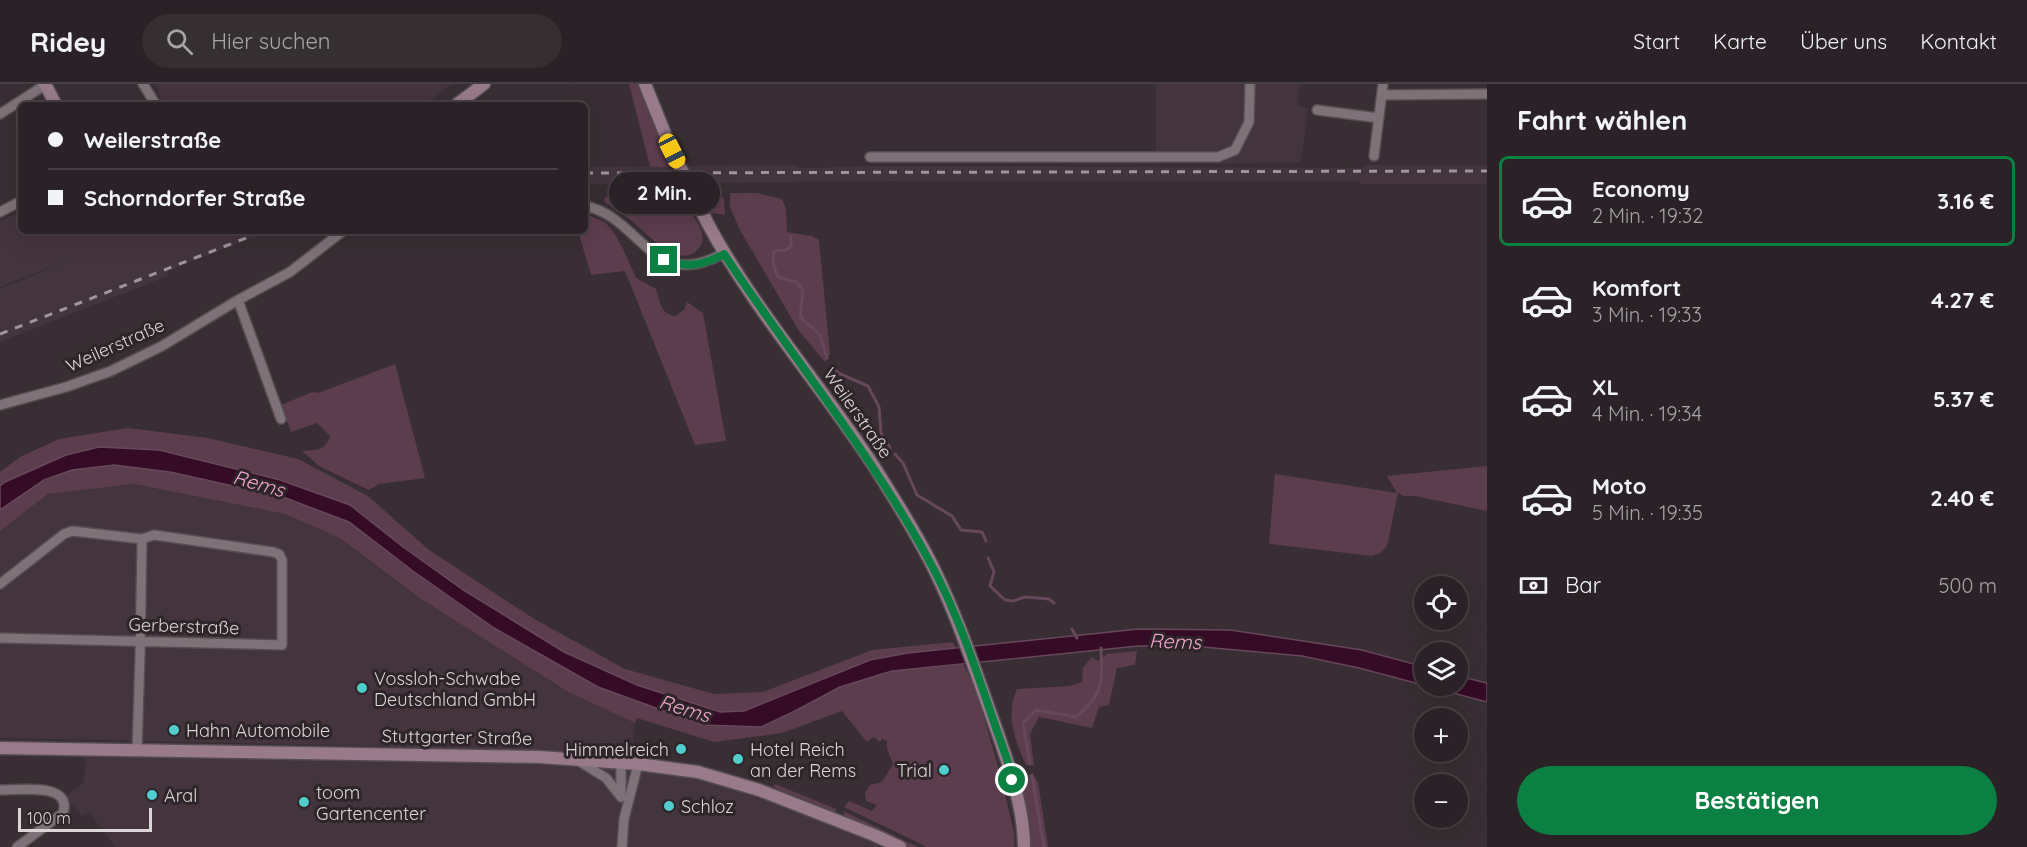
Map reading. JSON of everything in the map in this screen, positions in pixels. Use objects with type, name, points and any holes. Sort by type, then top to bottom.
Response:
[{"type":"street","points":[[143,84],[154,102]]},
{"type":"street","points":[[460,102],[484,84]]},
{"type":"street","name":"Weilerstraße","points":[[645,84],[672,151],[724,254],[875,469],[934,569],[959,627],[1007,759],[1022,822],[1024,847]]},
{"type":"street","points":[[870,157],[1218,157],[1235,150],[1249,122],[1250,84]]},
{"type":"street","points":[[1374,156],[1383,84]]},
{"type":"street","points":[[19,102],[45,85],[54,102]]},
{"type":"street","points":[[1382,95],[1487,94]]},
{"type":"street","points":[[0,114],[18,102]]},
{"type":"street","points":[[1317,110],[1379,118]]},
{"type":"street","points":[[0,212],[18,203]]},
{"type":"street","points":[[588,207],[606,213],[651,253],[664,260],[678,264],[702,264],[724,254]]},
{"type":"street","name":"Weilerstraße","points":[[0,405],[66,387],[111,371],[162,346],[290,272],[340,234]]},
{"type":"street","points":[[238,300],[281,419]]},
{"type":"street","points":[[0,584],[64,534],[72,531],[142,538],[137,750]]},
{"type":"street","name":"Gerberstraße","points":[[0,638],[282,645],[282,560],[279,554],[154,535],[142,538]]},
{"type":"street","name":"Stuttgarter Straße","points":[[0,748],[575,758],[621,762],[698,772],[759,790],[874,834],[900,847]]},
{"type":"street","points":[[575,758],[606,778],[621,797]]},
{"type":"street","points":[[621,762],[620,780],[624,819]]},
{"type":"street","points":[[622,847],[624,819],[638,764]]},
{"type":"street","points":[[0,790],[53,791],[63,798],[65,807],[63,813],[17,847]]},
{"type":"shaded area","points":[[156,84],[452,84],[428,102],[162,102]]},
{"type":"shaded area","points":[[629,84],[638,84],[670,167],[650,167]]},
{"type":"shaded area","points":[[1156,84],[1301,84],[1297,105],[1308,109],[1301,162],[1214,164],[1213,151],[1156,151]]},
{"type":"shaded area","points":[[794,165],[802,168],[859,166],[1363,168],[1364,165],[1487,165],[1487,184],[1359,184],[1359,181],[588,184],[588,167]]},
{"type":"shaded area","points":[[618,192],[718,194],[724,199],[725,215],[690,210],[703,238],[699,248],[692,254],[683,256],[664,248],[606,203],[604,200],[607,196]]},
{"type":"shaded area","points":[[730,193],[757,193],[782,199],[786,209],[787,232],[812,236],[819,240],[830,354],[825,362],[799,331],[740,230],[730,207]]},
{"type":"shaded area","points":[[18,213],[18,234],[262,234],[168,271],[168,276],[0,342],[0,289],[75,258],[0,287],[0,222]]},
{"type":"shaded area","points":[[588,215],[605,222],[615,234],[636,278],[656,289],[661,306],[666,313],[675,316],[684,310],[687,302],[703,313],[726,441],[695,445],[625,271],[591,275],[579,234],[588,234]]},
{"type":"shaded area","points":[[395,364],[425,478],[379,484],[369,490],[319,466],[302,451],[323,447],[330,436],[317,423],[291,432],[281,405]]},
{"type":"shaded area","points":[[128,428],[208,438],[298,459],[368,496],[429,550],[536,620],[625,669],[714,694],[763,692],[872,650],[953,642],[977,693],[1001,777],[1015,837],[1014,847],[927,847],[844,807],[849,801],[872,811],[877,805],[866,801],[865,793],[870,785],[882,782],[893,764],[887,749],[887,741],[882,739],[880,742],[874,737],[867,742],[842,711],[782,733],[714,742],[637,718],[635,723],[570,693],[421,599],[340,538],[285,514],[134,484],[48,494],[0,531],[0,472],[20,457],[59,439]]},
{"type":"shaded area","points":[[1487,466],[1487,511],[1398,493],[1387,546],[1380,553],[1372,556],[1269,544],[1275,474],[1397,493],[1387,476]]},
{"type":"shaded area","points":[[134,484],[285,514],[340,538],[421,599],[570,693],[635,723],[631,767],[700,779],[889,847],[115,847],[89,812],[82,816],[65,797],[84,782],[85,756],[389,760],[389,746],[0,738],[0,531],[48,494]]},
{"type":"shaded area","points":[[1137,651],[1135,665],[1117,668],[1109,705],[1099,707],[1092,728],[1039,717],[1030,734],[1034,765],[1026,765],[1013,727],[1013,698],[1017,689],[1069,686],[1082,682],[1083,668],[1092,657],[1098,661],[1107,654]]},
{"type":"shaded area","points":[[1016,772],[1034,776],[1038,782],[1048,847],[1030,847],[1030,837]]},
{"type":"shaded area","points":[[775,784],[836,809],[836,811],[773,787]]},
{"type":"shaded area","points":[[843,811],[918,847],[909,847],[845,816]]},
{"type":"water","name":"Rems","points":[[99,447],[159,450],[280,480],[350,505],[403,547],[465,591],[564,652],[637,685],[720,712],[744,711],[870,660],[908,653],[1139,629],[1230,630],[1362,650],[1414,664],[1414,683],[1302,656],[1192,646],[1138,646],[892,671],[840,687],[761,727],[703,725],[598,687],[494,628],[349,522],[283,497],[170,472],[114,465],[72,470],[44,480],[0,510],[0,486],[66,455]]},
{"type":"water","points":[[1468,678],[1487,683],[1487,702],[1464,696],[1468,696]]},
{"type":"waterway","points":[[791,236],[791,246],[786,250],[774,251],[773,264],[778,277],[796,282],[803,290],[800,317],[820,335],[827,358]]},
{"type":"waterway","points":[[833,367],[838,373],[868,386],[879,407],[881,433],[890,448]]},
{"type":"waterway","points":[[895,454],[903,463],[917,495],[952,516],[961,530],[982,532],[986,541]]},
{"type":"waterway","points":[[988,558],[994,572],[990,586],[1005,600],[1013,601],[1025,597],[1049,599],[1054,603]]},
{"type":"waterway","points":[[1072,629],[1077,638]]},
{"type":"waterway","points":[[1030,764],[1023,723],[1036,710],[1076,717],[1085,709],[1100,687],[1101,648]]},
{"type":"waterway","points":[[1032,775],[1044,847]]},
{"type":"railway","points":[[588,173],[1487,171]]},
{"type":"railway","points":[[0,334],[256,234]]},
{"type":"place","name":"Vossloh-Schwabe Deutschland GmbH","points":[[362,688]]},
{"type":"place","name":"Hahn Automobile","points":[[174,730]]},
{"type":"place","name":"Himmelreich","points":[[681,749]]},
{"type":"place","name":"Hotel Reich an der Rems","points":[[738,759]]},
{"type":"place","name":"Trial","points":[[944,770]]},
{"type":"place","name":"Aral","points":[[152,795]]},
{"type":"place","name":"toom Gartencenter","points":[[304,802]]},
{"type":"place","name":"Schloz","points":[[669,806]]},
{"type":"route","points":[[664,260],[690,266],[702,264],[724,254],[875,469],[934,569],[966,644],[1007,759],[1012,780]]}]
